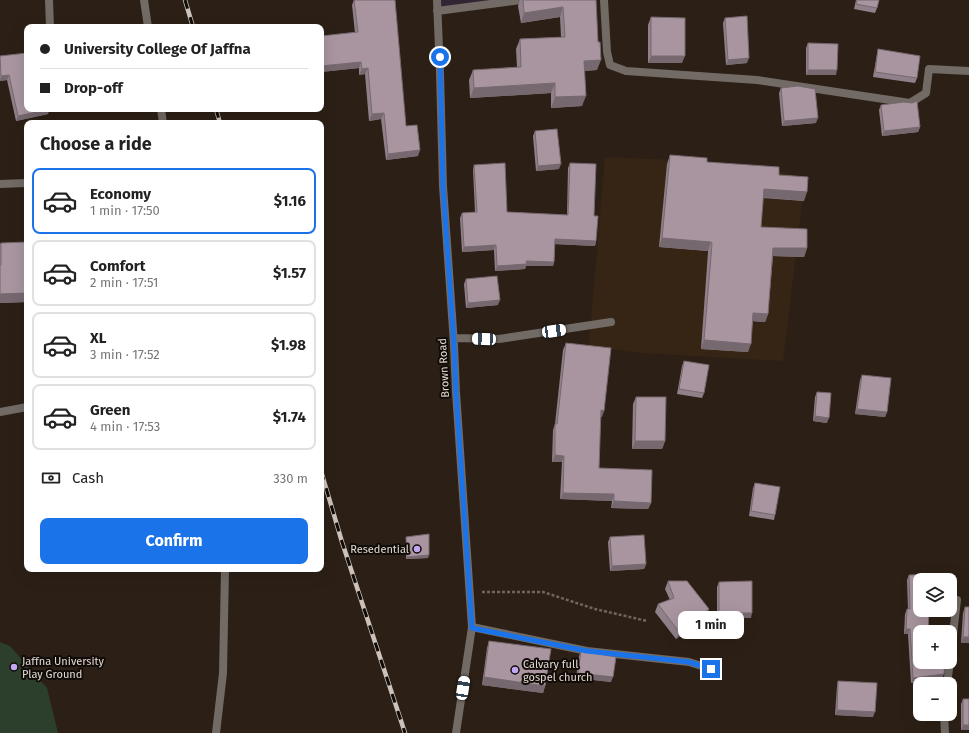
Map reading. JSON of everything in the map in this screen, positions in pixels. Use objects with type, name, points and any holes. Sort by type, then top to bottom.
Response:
[{"type":"street","points":[[49,0],[50,24]]},
{"type":"street","points":[[144,0],[148,24]]},
{"type":"street","name":"Brown Road","points":[[437,0],[443,186],[472,628],[456,733]]},
{"type":"street","points":[[437,11],[521,0]]},
{"type":"street","points":[[604,0],[606,52],[610,65],[626,71],[757,80],[910,102],[926,93],[929,69],[969,71]]},
{"type":"street","points":[[0,184],[24,183]]},
{"type":"street","points":[[454,338],[499,339],[611,322]]},
{"type":"street","points":[[0,412],[24,408]]},
{"type":"street","points":[[216,733],[223,673],[225,572]]},
{"type":"street","points":[[472,628],[587,651],[689,662],[711,669]]},
{"type":"street","points":[[945,721],[946,733]]},
{"type":"path","points":[[470,592],[543,592],[595,609],[647,621]]},
{"type":"shaded area","points":[[434,0],[517,0],[433,9]]},
{"type":"shaded area","points":[[605,157],[695,161],[741,165],[805,177],[783,361],[643,353],[589,346]]},
{"type":"green space","name":"Jaffna University Play Ground","points":[[0,642],[10,646],[47,688],[58,733],[0,733]]},
{"type":"building","points":[[354,0],[395,0],[406,126],[417,125],[420,150],[388,154],[384,113],[372,114],[368,68],[362,69],[361,62],[324,66],[324,36],[358,32]]},
{"type":"building","points":[[523,0],[596,0],[598,42],[600,42],[601,60],[584,61],[586,96],[555,97],[555,83],[474,88],[473,70],[521,67],[520,39],[565,37],[563,7],[524,13]]},
{"type":"building","points":[[857,0],[879,0],[877,8],[856,4]]},
{"type":"building","points":[[747,16],[749,58],[728,60],[725,18]]},
{"type":"building","points":[[651,17],[685,18],[685,56],[651,56]]},
{"type":"building","points":[[808,43],[838,44],[837,70],[808,70]]},
{"type":"building","points":[[878,49],[920,56],[917,78],[875,72]]},
{"type":"building","points":[[24,53],[24,112],[36,112],[18,116],[9,75],[1,76],[0,56]]},
{"type":"building","points":[[798,86],[815,89],[818,118],[784,121],[781,88]]},
{"type":"building","points":[[917,101],[920,127],[884,131],[881,105],[904,102],[912,103]]},
{"type":"building","points":[[557,129],[561,164],[538,166],[535,131]]},
{"type":"building","points":[[670,155],[707,158],[707,162],[779,167],[779,175],[808,177],[807,192],[764,189],[761,227],[807,229],[807,248],[773,248],[768,314],[753,313],[751,344],[704,340],[712,244],[711,242],[662,238]]},
{"type":"building","points":[[505,163],[507,212],[568,215],[570,163],[596,164],[594,216],[598,216],[596,241],[555,239],[554,262],[526,261],[527,264],[497,266],[496,245],[464,247],[462,213],[477,212],[474,165]]},
{"type":"building","points":[[24,242],[24,293],[0,294],[1,243]]},
{"type":"building","points":[[497,276],[500,300],[468,303],[466,279]]},
{"type":"building","points":[[566,343],[611,348],[604,411],[601,410],[599,468],[652,470],[651,503],[614,501],[614,494],[563,493],[564,456],[555,455],[555,424],[557,424]]},
{"type":"building","points":[[684,361],[709,365],[704,393],[679,389]]},
{"type":"building","points":[[862,375],[891,378],[887,412],[857,409]]},
{"type":"building","points":[[817,392],[831,393],[829,418],[815,416]]},
{"type":"building","points":[[636,397],[666,397],[665,441],[635,441]]},
{"type":"building","points":[[755,483],[780,487],[775,515],[751,511]]},
{"type":"building","name":"Resedential","points":[[429,534],[429,555],[407,557],[406,537]]},
{"type":"building","points":[[644,535],[646,564],[612,566],[610,537]]},
{"type":"building","points":[[909,575],[913,575],[913,617],[929,617],[928,625],[913,625],[913,669],[944,669],[944,674],[913,678],[910,629],[906,629],[907,609],[910,609]]},
{"type":"building","points":[[668,581],[687,581],[709,609],[679,632],[658,604],[674,598]]},
{"type":"building","points":[[752,581],[752,613],[719,613],[719,582]]},
{"type":"building","points":[[965,607],[969,607],[969,637],[963,637]]},
{"type":"building","name":"Calvary full gospel church","points":[[489,641],[551,649],[545,686],[484,677]]},
{"type":"building","points":[[581,651],[616,657],[613,677],[578,673]]},
{"type":"building","points":[[838,681],[877,683],[875,712],[837,710]]},
{"type":"building","points":[[963,699],[969,699],[969,725],[963,725]]},
{"type":"railway","points":[[185,0],[192,24]]},
{"type":"railway","points":[[217,112],[219,120]]},
{"type":"railway","points":[[324,481],[342,542],[405,733]]},
{"type":"place","name":"Resedential","points":[[417,549]]},
{"type":"place","name":"Jaffna University Play Ground","points":[[14,667]]},
{"type":"place","name":"Calvary full gospel church","points":[[515,670]]},
{"type":"route","points":[[440,57],[443,186],[472,628],[587,651],[689,662],[711,669]]}]
